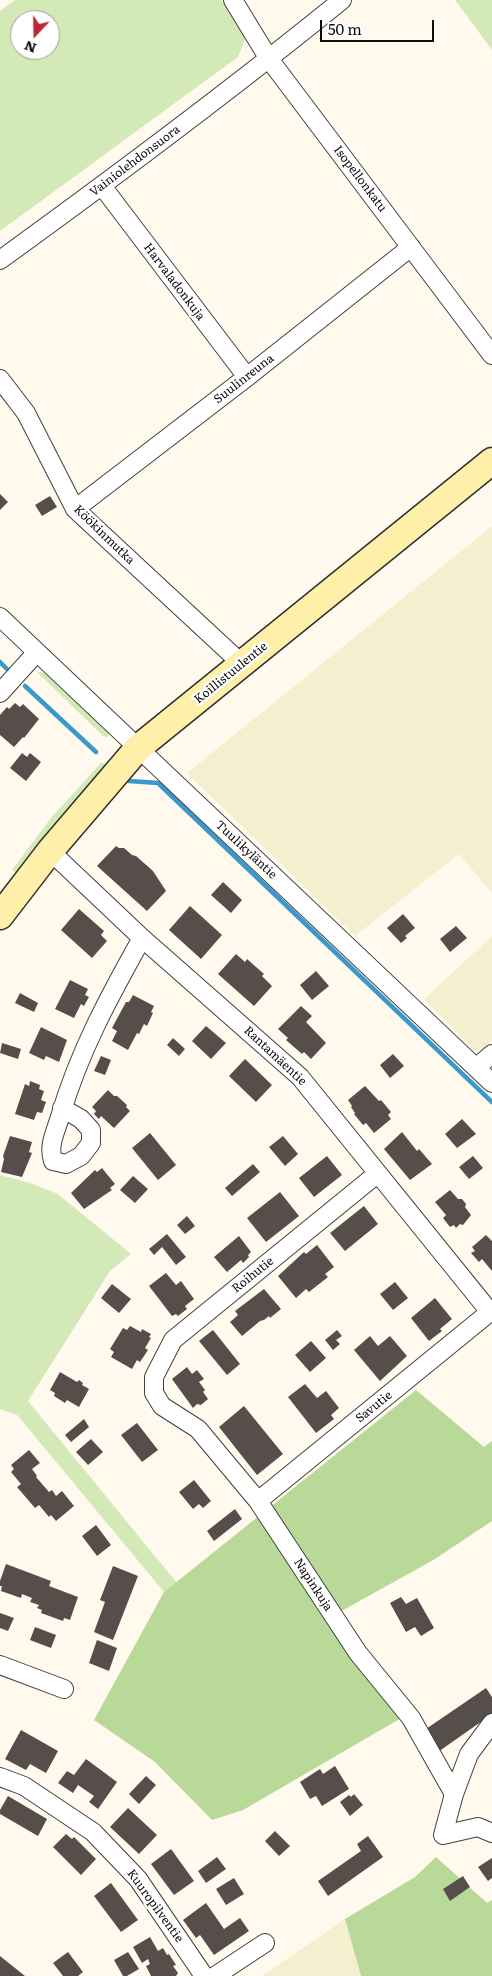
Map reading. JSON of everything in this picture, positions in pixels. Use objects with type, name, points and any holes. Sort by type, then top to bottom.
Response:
[{"type":"street","name":"Isopellonkatu","points":[[234,0],[269,59],[492,355]]},
{"type":"street","name":"Vainiolehdonsuora","points":[[0,260],[102,186],[269,59],[342,0]]},
{"type":"street","name":"Harvaladonkuja","points":[[102,186],[247,377]]},
{"type":"street","name":"Suulinreuna","points":[[75,509],[247,377],[411,247]]},
{"type":"street","name":"Köökinmutka","points":[[0,380],[26,413],[75,509],[242,664]]},
{"type":"street","name":"Koillistuulentie","points":[[0,916],[50,851],[138,748],[492,461]]},
{"type":"street","name":"Tuulikyläntie","points":[[0,617],[492,1083]]},
{"type":"street","points":[[0,693],[37,652]]},
{"type":"street","name":"Rantamäentie","points":[[50,851],[142,938],[300,1077],[490,1312]]},
{"type":"street","points":[[62,1108],[80,1058],[102,1011],[142,938]]},
{"type":"street","points":[[476,1068],[492,1054]]},
{"type":"street","name":"Roihutie","points":[[154,1393],[154,1377],[173,1340],[377,1174]]},
{"type":"street","name":"Savutie","points":[[258,1501],[490,1312]]},
{"type":"street","name":"Napinkuja","points":[[154,1393],[162,1406],[198,1429],[258,1501],[358,1653],[411,1718],[454,1794]]},
{"type":"street","points":[[0,1665],[64,1689]]},
{"type":"street","points":[[492,1723],[469,1754],[454,1794],[443,1835],[478,1827],[492,1833]]},
{"type":"street","name":"Kuuropilventie","points":[[0,1776],[24,1786],[93,1832],[138,1878],[204,1976]]},
{"type":"street","points":[[215,1976],[265,1943]]},
{"type":"shaded area","points":[[492,526],[492,893],[459,854],[355,936],[187,773]]},
{"type":"shaded area","points":[[492,936],[492,1041],[477,1053],[424,999]]},
{"type":"shaded area","points":[[345,1919],[361,1976],[262,1976]]},
{"type":"green space","points":[[15,0],[221,0],[246,37],[238,57],[0,231],[0,11]]},
{"type":"green space","points":[[455,0],[492,0],[492,50]]},
{"type":"green space","points":[[37,672],[46,673],[109,734],[108,737],[103,736]]},
{"type":"green space","points":[[101,763],[107,764],[105,770],[17,873],[12,870],[51,818]]},
{"type":"green space","points":[[0,1175],[30,1183],[58,1194],[131,1254],[110,1271],[28,1401],[177,1583],[164,1592],[17,1415],[0,1409]]},
{"type":"green space","points":[[416,1390],[484,1447],[492,1441],[492,1521],[435,1559],[329,1618],[403,1717],[243,1810],[212,1820],[155,1762],[94,1720],[164,1592]]},
{"type":"green space","points":[[436,1857],[487,1903],[492,1900],[492,1976],[361,1976],[345,1919],[415,1877]]},
{"type":"building","points":[[0,494],[8,502],[0,510]]},
{"type":"building","points":[[50,496],[57,507],[42,516],[35,505]]},
{"type":"building","points":[[15,703],[20,707],[23,704],[39,719],[14,747],[0,735],[0,715],[7,707],[9,709]]},
{"type":"building","points":[[22,753],[27,757],[30,753],[41,762],[26,781],[10,768]]},
{"type":"building","points":[[116,846],[124,848],[136,856],[153,871],[166,891],[147,911],[97,866]]},
{"type":"building","points":[[223,882],[242,900],[231,913],[211,895]]},
{"type":"building","points":[[190,906],[222,935],[201,959],[169,930]]},
{"type":"building","points":[[79,909],[104,931],[101,935],[107,941],[92,958],[61,930]]},
{"type":"building","points":[[403,914],[415,928],[405,936],[407,938],[401,943],[387,928]]},
{"type":"building","points":[[456,926],[467,938],[450,952],[440,939]]},
{"type":"building","points":[[236,954],[245,962],[247,959],[264,974],[262,976],[272,986],[254,1006],[218,974]]},
{"type":"building","points":[[316,971],[329,986],[312,1000],[300,985]]},
{"type":"building","points":[[70,980],[88,989],[85,995],[89,997],[84,1006],[81,1004],[74,1018],[55,1009]]},
{"type":"building","points":[[20,993],[38,1003],[34,1012],[15,1003]]},
{"type":"building","points":[[133,995],[154,1006],[147,1026],[144,1024],[128,1050],[112,1041],[117,1031],[112,1028],[126,1002],[129,1002]]},
{"type":"building","points":[[301,1006],[312,1016],[306,1022],[326,1043],[311,1059],[286,1040],[288,1038],[278,1029]]},
{"type":"building","points":[[206,1026],[226,1043],[211,1059],[192,1041]]},
{"type":"building","points":[[41,1027],[67,1040],[59,1062],[46,1056],[44,1060],[29,1053]]},
{"type":"building","points":[[173,1038],[185,1049],[179,1056],[167,1045]]},
{"type":"building","points":[[2,1043],[21,1049],[18,1059],[0,1053]]},
{"type":"building","points":[[393,1054],[404,1066],[390,1078],[380,1065]]},
{"type":"building","points":[[101,1056],[111,1060],[105,1075],[94,1071]]},
{"type":"building","points":[[245,1059],[272,1085],[256,1102],[229,1076]]},
{"type":"building","points":[[30,1081],[40,1085],[39,1089],[44,1091],[41,1100],[46,1102],[42,1113],[37,1112],[34,1120],[15,1114],[25,1084],[29,1086]]},
{"type":"building","points":[[365,1086],[391,1112],[388,1115],[391,1119],[374,1133],[366,1123],[363,1125],[354,1114],[348,1100]]},
{"type":"building","points":[[108,1090],[127,1105],[126,1107],[130,1111],[114,1128],[101,1116],[99,1119],[94,1114],[96,1111],[92,1107]]},
{"type":"building","points":[[462,1119],[476,1134],[457,1148],[445,1134]]},
{"type":"building","points":[[402,1132],[417,1151],[419,1149],[432,1164],[410,1180],[384,1149]]},
{"type":"building","points":[[150,1133],[176,1165],[158,1180],[132,1148]]},
{"type":"building","points":[[10,1136],[32,1142],[29,1152],[32,1153],[22,1177],[1,1172],[3,1156]]},
{"type":"building","points":[[283,1136],[298,1154],[285,1166],[269,1147]]},
{"type":"building","points":[[327,1156],[342,1175],[314,1197],[299,1178]]},
{"type":"building","points":[[473,1156],[483,1168],[469,1179],[459,1167]]},
{"type":"building","points":[[253,1164],[260,1172],[232,1196],[225,1188]]},
{"type":"building","points":[[102,1168],[115,1184],[110,1188],[112,1190],[84,1209],[71,1193],[95,1170],[97,1172]]},
{"type":"building","points":[[133,1176],[148,1189],[135,1203],[120,1190]]},
{"type":"building","points":[[450,1190],[458,1199],[462,1199],[471,1215],[463,1225],[460,1224],[456,1228],[454,1225],[450,1227],[443,1218],[446,1215],[435,1202]]},
{"type":"building","points":[[280,1192],[299,1216],[266,1242],[247,1218]]},
{"type":"building","points":[[364,1206],[378,1224],[345,1251],[330,1233]]},
{"type":"building","points":[[187,1216],[195,1226],[185,1234],[177,1225]]},
{"type":"building","points":[[167,1234],[186,1257],[176,1265],[162,1247],[154,1255],[149,1249]]},
{"type":"building","points":[[486,1235],[492,1241],[492,1271],[482,1259],[479,1262],[471,1253],[475,1251],[472,1247]]},
{"type":"building","points":[[239,1236],[251,1252],[243,1263],[241,1260],[227,1272],[214,1257]]},
{"type":"building","points":[[317,1245],[334,1267],[325,1274],[328,1277],[309,1292],[306,1289],[296,1298],[278,1276],[304,1252],[306,1254]]},
{"type":"building","points":[[166,1273],[176,1285],[181,1281],[194,1299],[185,1306],[187,1309],[178,1316],[176,1314],[172,1316],[149,1286]]},
{"type":"building","points":[[395,1282],[408,1298],[393,1310],[380,1294]]},
{"type":"building","points":[[112,1284],[131,1299],[119,1313],[101,1298]]},
{"type":"building","points":[[264,1289],[281,1309],[270,1318],[269,1316],[260,1321],[242,1336],[230,1322],[238,1315],[235,1311]]},
{"type":"building","points":[[435,1298],[452,1319],[440,1329],[442,1331],[429,1341],[411,1318]]},
{"type":"building","points":[[130,1326],[141,1332],[142,1329],[151,1334],[149,1337],[151,1338],[145,1348],[148,1350],[140,1362],[137,1360],[132,1369],[111,1357],[114,1352],[110,1349],[123,1328],[127,1330]]},
{"type":"building","points":[[213,1330],[240,1364],[227,1375],[199,1341]]},
{"type":"building","points":[[337,1330],[342,1336],[336,1340],[340,1344],[333,1350],[325,1340]]},
{"type":"building","points":[[370,1336],[378,1346],[390,1336],[407,1356],[380,1381],[354,1350]]},
{"type":"building","points":[[311,1341],[326,1358],[310,1372],[295,1355]]},
{"type":"building","points":[[187,1367],[192,1374],[197,1370],[204,1379],[199,1382],[205,1390],[203,1392],[208,1399],[201,1405],[197,1404],[193,1408],[172,1379]]},
{"type":"building","points":[[60,1372],[77,1382],[79,1380],[83,1383],[82,1385],[89,1389],[79,1407],[67,1400],[65,1403],[54,1396],[55,1393],[50,1390]]},
{"type":"building","points":[[305,1384],[317,1398],[326,1391],[339,1408],[331,1415],[334,1419],[316,1433],[288,1397]]},
{"type":"building","points":[[244,1406],[283,1454],[257,1475],[219,1427]]},
{"type":"building","points":[[84,1419],[89,1427],[71,1442],[65,1435]]},
{"type":"building","points":[[137,1423],[158,1450],[142,1462],[121,1435]]},
{"type":"building","points":[[91,1439],[103,1452],[88,1465],[76,1452]]},
{"type":"building","points":[[29,1450],[40,1463],[32,1469],[36,1477],[49,1492],[52,1490],[56,1496],[62,1491],[74,1506],[56,1521],[51,1515],[49,1517],[39,1505],[35,1508],[17,1487],[21,1484],[11,1472],[14,1469],[11,1465]]},
{"type":"building","points":[[194,1480],[211,1501],[203,1508],[199,1504],[193,1509],[179,1492]]},
{"type":"building","points":[[235,1509],[242,1519],[214,1541],[207,1531]]},
{"type":"building","points":[[96,1525],[111,1545],[97,1556],[82,1536]]},
{"type":"building","points":[[6,1564],[51,1581],[49,1586],[78,1597],[70,1620],[64,1618],[63,1621],[41,1613],[42,1610],[37,1608],[39,1605],[30,1602],[32,1598],[22,1594],[21,1598],[1,1591],[0,1581]]},
{"type":"building","points":[[113,1566],[138,1576],[113,1640],[94,1632],[105,1602],[100,1600]]},
{"type":"building","points":[[401,1597],[406,1604],[417,1598],[434,1628],[421,1636],[415,1627],[406,1632],[390,1603]]},
{"type":"building","points":[[0,1613],[14,1618],[8,1631],[0,1628]]},
{"type":"building","points":[[35,1627],[56,1635],[51,1648],[30,1640]]},
{"type":"building","points":[[97,1640],[117,1648],[109,1671],[89,1663]]},
{"type":"building","points":[[486,1688],[492,1697],[492,1714],[438,1752],[423,1731]]},
{"type":"building","points":[[21,1730],[58,1751],[46,1773],[30,1764],[26,1770],[5,1759]]},
{"type":"building","points":[[86,1759],[117,1782],[98,1809],[89,1802],[94,1796],[78,1785],[73,1793],[58,1783],[67,1771],[74,1775]]},
{"type":"building","points":[[335,1766],[349,1789],[322,1806],[316,1796],[310,1799],[300,1782],[320,1769],[323,1774]]},
{"type":"building","points":[[146,1776],[156,1785],[139,1804],[129,1794]]},
{"type":"building","points":[[354,1794],[363,1805],[350,1816],[340,1802],[349,1795],[351,1797]]},
{"type":"building","points":[[8,1796],[47,1819],[38,1836],[0,1814],[0,1810]]},
{"type":"building","points":[[128,1808],[157,1835],[139,1854],[110,1827]]},
{"type":"building","points":[[275,1831],[290,1846],[279,1856],[265,1841]]},
{"type":"building","points":[[66,1834],[72,1839],[74,1837],[96,1859],[81,1875],[53,1847]]},
{"type":"building","points":[[368,1836],[383,1857],[328,1896],[318,1881],[361,1851],[357,1844]]},
{"type":"building","points":[[171,1849],[194,1881],[174,1895],[151,1864]]},
{"type":"building","points":[[217,1857],[226,1869],[206,1883],[198,1871]]},
{"type":"building","points":[[492,1858],[492,1878],[488,1881],[478,1867]]},
{"type":"building","points":[[463,1876],[470,1887],[450,1901],[443,1889]]},
{"type":"building","points":[[234,1878],[244,1894],[226,1905],[216,1889]]},
{"type":"building","points":[[111,1883],[138,1920],[121,1932],[94,1896]]},
{"type":"building","points":[[206,1903],[224,1929],[240,1918],[249,1931],[214,1955],[200,1935],[196,1938],[183,1920]]},
{"type":"building","points":[[150,1937],[158,1951],[163,1948],[167,1955],[169,1954],[176,1965],[173,1966],[178,1973],[176,1976],[151,1976],[146,1966],[150,1964],[148,1959],[142,1963],[133,1947]]},
{"type":"building","points":[[68,1952],[83,1972],[78,1976],[63,1976],[53,1963]]},
{"type":"building","points":[[128,1952],[139,1969],[127,1976],[123,1976],[114,1960]]},
{"type":"building","points":[[0,1956],[25,1976],[0,1976]]},
{"type":"waterway","points":[[0,662],[7,669]]},
{"type":"waterway","points":[[25,686],[96,752]]},
{"type":"waterway","points":[[129,781],[158,783],[492,1102]]}]
